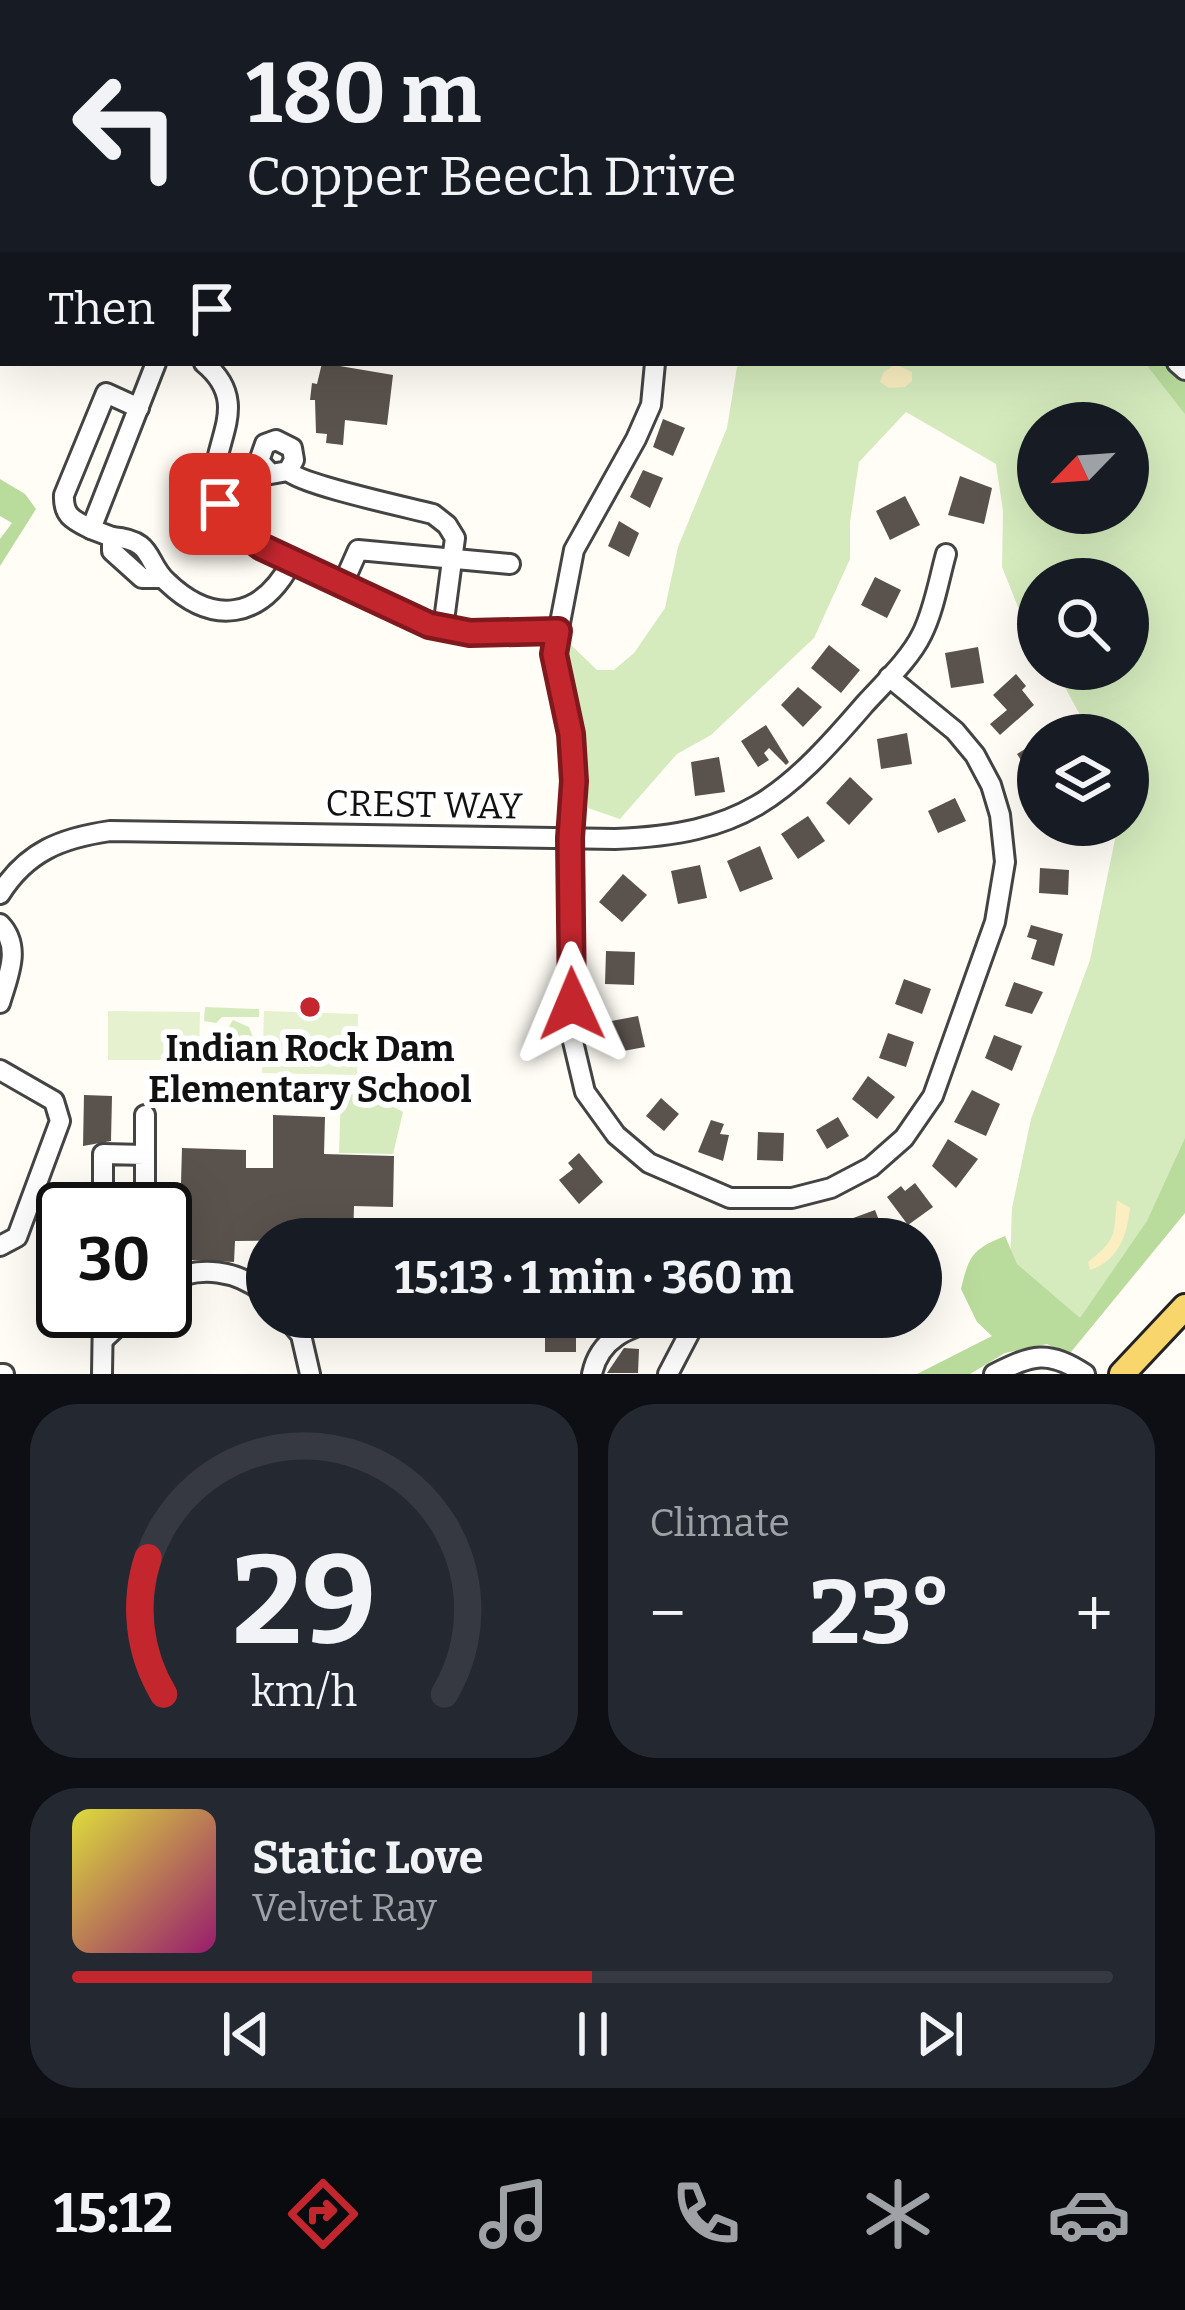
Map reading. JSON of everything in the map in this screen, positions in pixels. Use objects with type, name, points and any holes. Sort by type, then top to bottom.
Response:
[{"type":"main road","points":[[1122,1374],[1185,1306]]},
{"type":"street","points":[[91,529],[155,366]]},
{"type":"street","points":[[207,366],[219,376],[230,402],[214,483],[220,504],[242,532],[291,562],[443,628],[470,633],[558,631]]},
{"type":"street","points":[[655,366],[651,405],[574,550],[554,654],[571,734],[574,781],[571,1033],[584,1092],[616,1135],[650,1163],[730,1198],[793,1198],[853,1178],[904,1138],[934,1096],[1004,888],[1000,814],[975,755],[942,717],[889,676]]},
{"type":"street","points":[[139,408],[106,393],[64,494],[63,506],[70,519],[112,537],[131,538],[157,562],[161,578],[220,612],[243,612],[263,598],[291,562]]},
{"type":"street","points":[[220,449],[259,454],[270,441],[282,441],[294,454],[288,471],[308,484],[329,485],[434,514],[455,538],[443,628]]},
{"type":"street","points":[[342,586],[358,550],[510,564]]},
{"type":"street","name":"CREST WAY","points":[[0,894],[32,856],[58,840],[110,830],[666,837],[724,823],[807,772],[889,676],[922,635],[946,554]]},
{"type":"street","points":[[0,924],[10,934],[13,960],[0,1003]]},
{"type":"street","points":[[0,1070],[54,1102],[60,1121],[16,1237],[0,1246]]},
{"type":"street","points":[[145,1182],[146,1115]]},
{"type":"street","points":[[103,1182],[103,1154],[145,1155]]},
{"type":"street","points":[[192,1275],[233,1273],[246,1279]]},
{"type":"street","points":[[303,1338],[310,1374]]},
{"type":"street","points":[[592,1374],[598,1352],[613,1338]]},
{"type":"street","points":[[668,1374],[687,1338]]},
{"type":"street","points":[[102,1374],[103,1340]]},
{"type":"street","points":[[994,1374],[1045,1355],[1085,1374]]},
{"type":"green space","points":[[739,366],[1158,366],[1185,402],[1185,1208],[1077,1338],[1010,1265],[1012,1208],[1031,1119],[1090,960],[1114,846],[1149,846],[1149,714],[1080,714],[1066,690],[1149,690],[1149,558],[1017,558],[1017,604],[1002,567],[1003,511],[996,464],[906,412],[859,462],[850,559],[814,638],[711,735],[677,754],[620,819],[588,808],[586,743],[566,640],[597,670],[614,670],[634,653],[665,608],[678,547],[727,428]]},
{"type":"green space","points":[[1147,366],[1185,369],[1185,414]]},
{"type":"green space","points":[[0,479],[25,494],[36,509],[0,566],[0,539],[12,523],[0,516]]},
{"type":"green space","points":[[205,1007],[259,1009],[259,1017],[204,1021]]},
{"type":"green space","points":[[108,1011],[200,1012],[199,1060],[108,1060]]},
{"type":"green space","points":[[264,1011],[358,1014],[357,1075],[262,1073]]},
{"type":"green space","points":[[233,1020],[249,1027],[254,1040],[240,1053],[233,1053],[228,1041]]},
{"type":"green space","points":[[341,1093],[372,1095],[403,1112],[393,1154],[339,1153]]},
{"type":"green space","points":[[1185,1138],[1185,1213],[1071,1352],[1047,1344],[1005,1353],[970,1374],[917,1374],[992,1336],[977,1322],[961,1289],[974,1255],[1005,1236],[1017,1264],[1080,1318],[1147,1221]]},
{"type":"sand","points":[[899,366],[912,372],[912,381],[905,387],[889,388],[880,382],[883,373]]},
{"type":"sand","points":[[1117,1200],[1130,1208],[1123,1238],[1108,1260],[1090,1270],[1088,1262],[1113,1234]]},
{"type":"building","points":[[321,366],[393,375],[387,425],[345,420],[343,445],[326,443],[327,434],[316,433],[315,400],[310,400],[312,383],[317,384]]},
{"type":"building","points":[[663,419],[685,428],[673,456],[653,447]]},
{"type":"building","points":[[643,470],[663,478],[650,508],[630,497]]},
{"type":"building","points":[[960,476],[992,488],[984,524],[948,515]]},
{"type":"building","points":[[905,496],[920,525],[890,540],[876,511]]},
{"type":"building","points":[[619,521],[639,533],[629,557],[608,546]]},
{"type":"building","points":[[875,577],[901,590],[887,618],[861,605]]},
{"type":"building","points":[[829,645],[860,670],[841,693],[811,668]]},
{"type":"building","points":[[978,647],[984,683],[951,688],[945,653]]},
{"type":"building","points":[[1016,674],[1017,690],[1034,705],[1017,714],[1017,720],[1000,735],[990,724],[1007,710],[993,695]]},
{"type":"building","points":[[798,687],[822,707],[803,727],[781,705]]},
{"type":"building","points":[[766,725],[789,762],[786,765],[769,748],[764,753],[769,760],[758,767],[741,741]]},
{"type":"building","points":[[907,733],[912,764],[881,769],[877,739]]},
{"type":"building","points":[[719,757],[725,792],[695,796],[691,762]]},
{"type":"building","points":[[850,777],[873,799],[849,825],[826,803]]},
{"type":"building","points":[[955,798],[966,821],[938,833],[928,811]]},
{"type":"building","points":[[808,816],[825,841],[798,859],[781,834]]},
{"type":"building","points":[[760,846],[773,879],[740,892],[727,861]]},
{"type":"building","points":[[700,865],[707,898],[678,904],[671,871]]},
{"type":"building","points":[[1040,868],[1069,870],[1068,895],[1039,893]]},
{"type":"building","points":[[623,874],[647,895],[622,922],[599,902]]},
{"type":"building","points":[[1031,925],[1063,934],[1054,966],[1031,959],[1037,940],[1027,937]]},
{"type":"building","points":[[606,951],[635,952],[634,985],[605,984]]},
{"type":"building","points":[[904,979],[931,989],[922,1014],[895,1004]]},
{"type":"building","points":[[1014,982],[1043,992],[1032,1014],[1005,1006]]},
{"type":"building","points":[[638,1016],[645,1047],[612,1053],[606,1022]]},
{"type":"building","points":[[888,1033],[914,1042],[906,1067],[879,1058]]},
{"type":"building","points":[[994,1035],[1022,1046],[1012,1071],[985,1058]]},
{"type":"building","points":[[868,1076],[895,1097],[877,1119],[852,1099]]},
{"type":"building","points":[[972,1090],[1000,1104],[986,1136],[954,1122]]},
{"type":"building","points":[[84,1095],[112,1096],[111,1141],[83,1146]]},
{"type":"building","points":[[661,1098],[679,1114],[664,1131],[646,1116]]},
{"type":"building","points":[[273,1115],[325,1117],[324,1154],[394,1156],[393,1207],[354,1206],[354,1218],[246,1218],[246,1241],[235,1241],[234,1262],[192,1260],[192,1182],[181,1182],[182,1148],[246,1150],[246,1168],[273,1168]]},
{"type":"building","points":[[838,1117],[849,1136],[827,1149],[816,1130]]},
{"type":"building","points":[[711,1120],[724,1124],[720,1134],[729,1135],[723,1161],[698,1152]]},
{"type":"building","points":[[758,1132],[784,1133],[783,1161],[757,1160]]},
{"type":"building","points":[[948,1139],[978,1159],[956,1188],[932,1166]]},
{"type":"building","points":[[579,1153],[603,1182],[579,1204],[559,1180],[573,1169],[568,1163]]},
{"type":"building","points":[[915,1183],[933,1207],[918,1218],[903,1218],[887,1197],[901,1186],[905,1191]]},
{"type":"building","points":[[875,1210],[878,1218],[853,1218]]},
{"type":"building","points":[[545,1338],[576,1338],[576,1352],[545,1352]]},
{"type":"building","points":[[624,1348],[639,1349],[638,1373],[607,1373]]},
{"type":"place","name":"Indian Rock Dam Elementary School","points":[[310,1007]]},
{"type":"route","points":[[220,504],[242,532],[262,547],[429,625],[470,633],[558,631],[554,654],[571,734],[574,781],[572,1004]]}]
